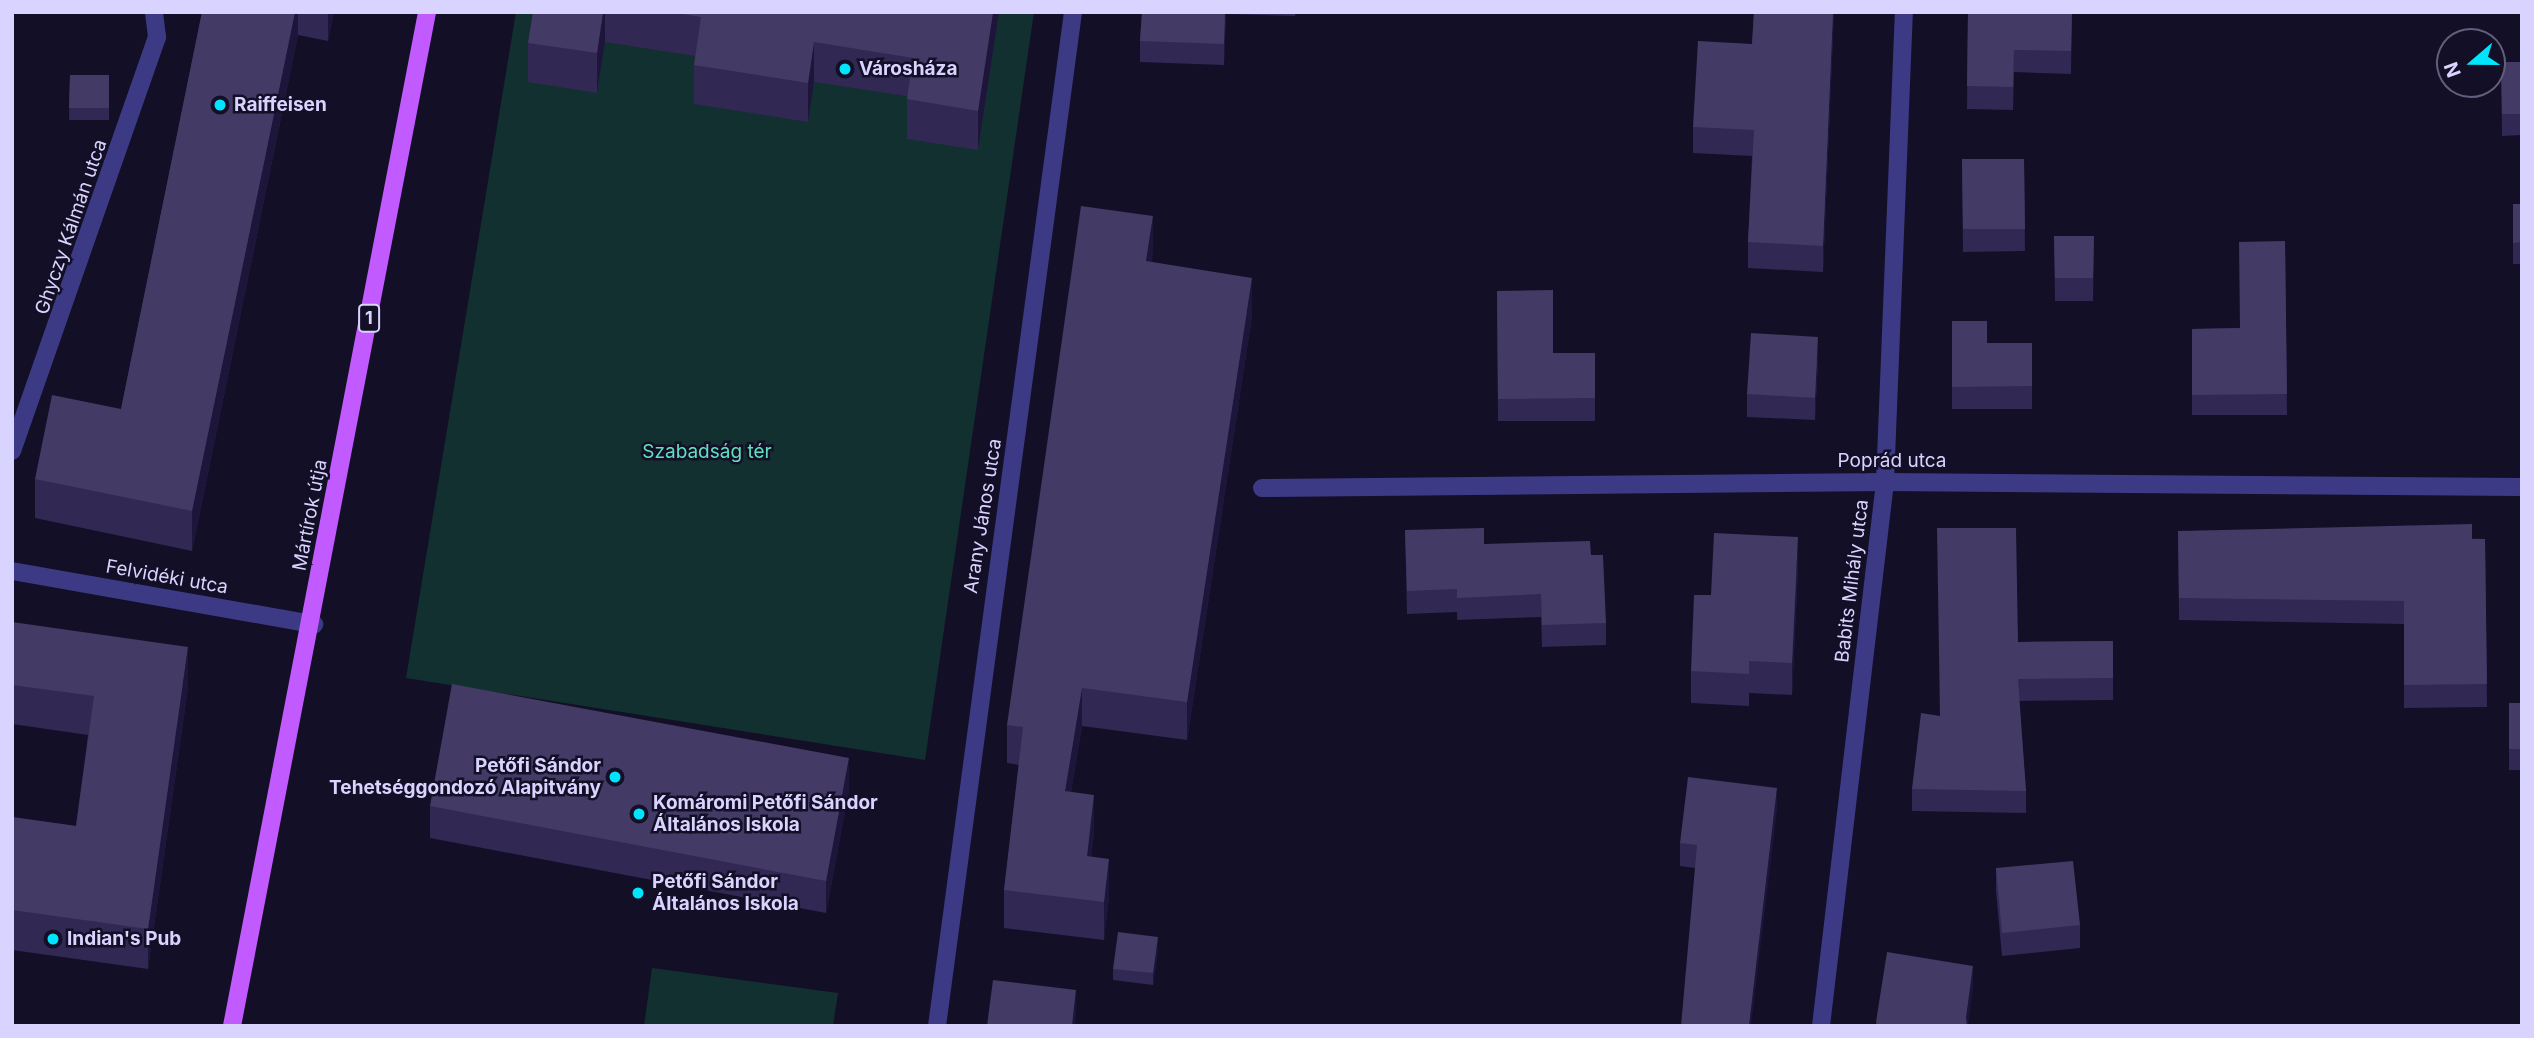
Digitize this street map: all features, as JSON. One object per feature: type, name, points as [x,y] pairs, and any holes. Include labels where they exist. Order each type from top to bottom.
[{"type":"main road","name":"Mártírok útja","points":[[232,1026],[314,624],[427,12]]},
{"type":"street","name":"Ghyczy Kálmán utca","points":[[12,452],[156,37],[154,12]]},
{"type":"street","name":"Arany János utca","points":[[937,1026],[1073,12]]},
{"type":"street","name":"Babits Mihály utca","points":[[1821,1026],[1885,482],[1904,12]]},
{"type":"street","name":"Poprád utca","points":[[1262,488],[1885,482],[2522,487]]},
{"type":"street","name":"Felvidéki utca","points":[[12,571],[314,624]]},
{"type":"green space","name":"Szabadság tér","points":[[516,12],[1034,12],[925,760],[406,678]]},
{"type":"green space","points":[[652,968],[838,993],[833,1026],[644,1026]]},
{"type":"building","points":[[202,12],[295,12],[192,511],[35,479],[52,395],[121,409]]},
{"type":"building","points":[[533,12],[603,12],[597,53],[528,43]]},
{"type":"building","points":[[670,12],[993,12],[978,111],[907,99],[913,58],[814,42],[808,83],[694,65],[701,17]]},
{"type":"building","points":[[1142,12],[1225,12],[1224,44],[1140,41]]},
{"type":"building","points":[[1754,12],[1833,12],[1823,246],[1748,242],[1754,130],[1693,127],[1698,41],[1752,44]]},
{"type":"building","points":[[1968,12],[2072,12],[2071,51],[2014,50],[2013,87],[1967,86]]},
{"type":"building","points":[[2506,62],[2522,62],[2522,114],[2502,114],[2502,98],[2506,98]]},
{"type":"building","points":[[70,75],[109,75],[109,108],[69,108]]},
{"type":"building","points":[[1962,159],[2024,159],[2025,229],[1963,229]]},
{"type":"building","points":[[2513,204],[2522,204],[2522,242],[2513,243]]},
{"type":"building","points":[[1081,206],[1153,216],[1146,261],[1252,278],[1187,702],[1082,688],[1065,791],[1094,795],[1087,856],[1109,859],[1104,902],[1004,890],[1023,727],[1007,725]]},
{"type":"building","points":[[2054,236],[2094,236],[2093,278],[2055,278]]},
{"type":"building","points":[[2285,241],[2287,394],[2192,395],[2192,329],[2240,328],[2239,242]]},
{"type":"building","points":[[1553,290],[1553,353],[1595,353],[1595,398],[1498,399],[1497,291]]},
{"type":"building","points":[[1952,321],[1987,321],[1987,343],[2032,343],[2032,386],[1952,387]]},
{"type":"building","points":[[1751,333],[1818,337],[1815,398],[1747,394]]},
{"type":"building","points":[[2472,524],[2472,539],[2485,539],[2487,684],[2404,685],[2404,601],[2179,598],[2178,531]]},
{"type":"building","points":[[1484,528],[1484,544],[1590,541],[1591,555],[1603,555],[1606,623],[1542,625],[1541,594],[1457,598],[1457,589],[1407,591],[1405,530]]},
{"type":"building","points":[[1937,528],[2016,528],[2018,642],[2113,641],[2113,678],[2018,679],[2026,791],[1912,789],[1921,713],[1940,716]]},
{"type":"building","points":[[1714,533],[1798,537],[1792,663],[1749,661],[1749,674],[1691,671],[1694,595],[1711,595]]},
{"type":"building","points":[[12,622],[188,647],[148,929],[12,910],[12,817],[76,826],[94,696],[12,685]]},
{"type":"building","name":"Komáromi Petőfi Sándor Általános Iskola","points":[[452,684],[849,758],[826,881],[430,806]]},
{"type":"building","points":[[2509,703],[2522,703],[2522,749],[2509,749]]},
{"type":"building","points":[[1688,777],[1777,788],[1749,1026],[1681,1026],[1697,845],[1680,843]]},
{"type":"building","points":[[2073,861],[2080,925],[2002,933],[1996,868]]},
{"type":"building","points":[[1118,932],[1158,937],[1153,973],[1113,969]]},
{"type":"building","points":[[1887,952],[1973,966],[1967,1026],[1877,1026]]},
{"type":"building","points":[[993,980],[1076,990],[1072,1026],[987,1026]]},
{"type":"place","name":"Városháza","points":[[845,69]]},
{"type":"place","name":"Raiffeisen","points":[[220,105]]},
{"type":"place","name":"Petőfi Sándor Tehetséggondozó Alapitvány","points":[[615,777]]},
{"type":"place","name":"Komáromi Petőfi Sándor Általános Iskola","points":[[639,814]]},
{"type":"place","name":"Petőfi Sándor Általános Iskola","points":[[638,893]]},
{"type":"place","name":"Indian's Pub","points":[[53,939]]}]
